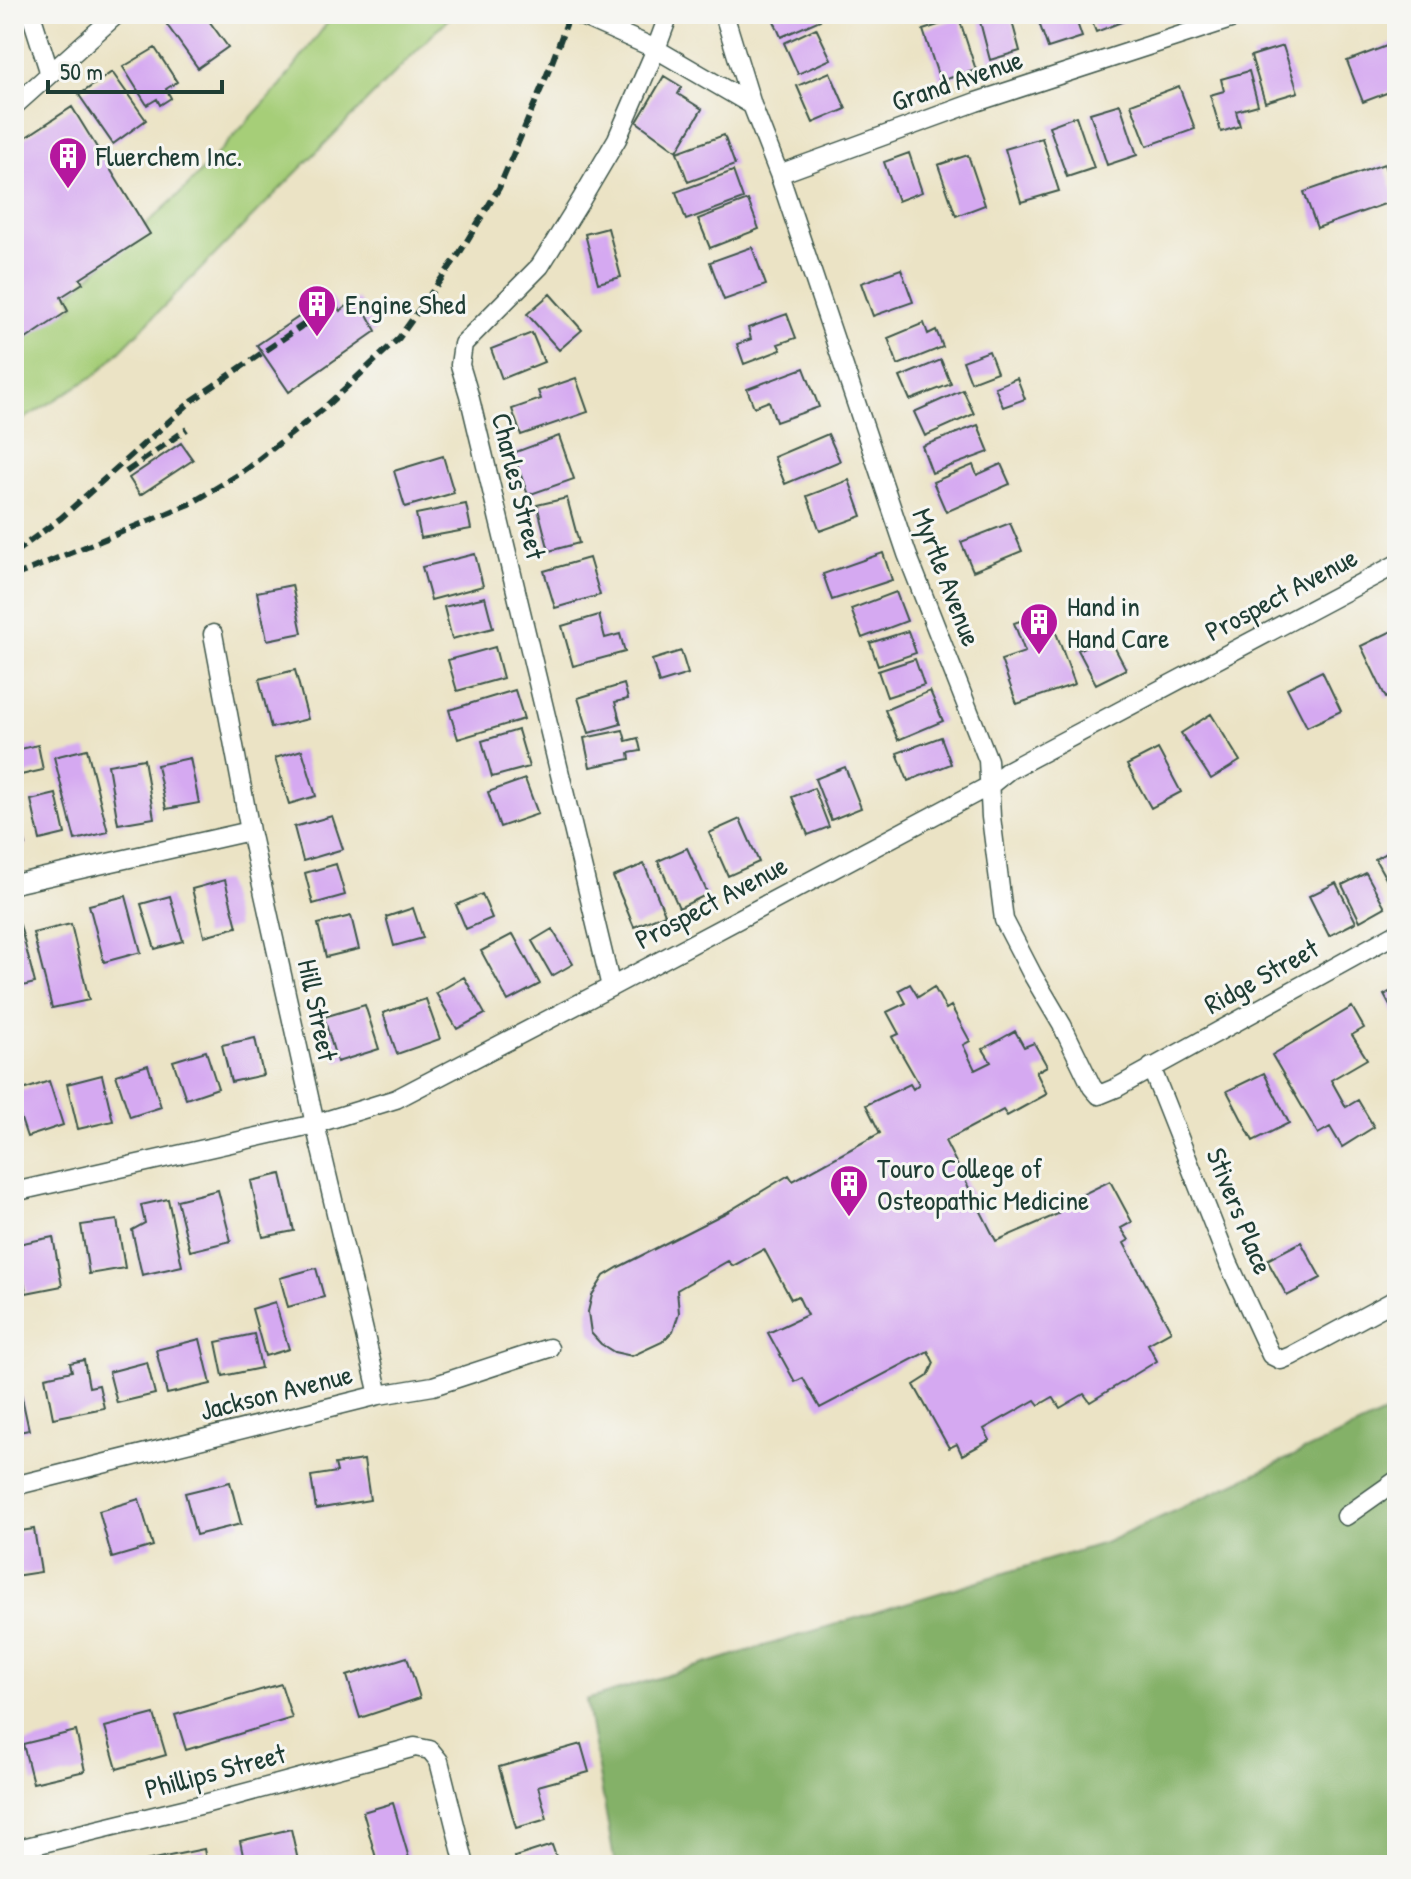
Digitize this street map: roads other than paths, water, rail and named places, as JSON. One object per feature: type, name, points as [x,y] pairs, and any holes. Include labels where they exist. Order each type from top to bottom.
[{"type":"street","points":[[31,14],[50,74]]},
{"type":"street","points":[[14,106],[117,14]]},
{"type":"street","points":[[577,14],[656,49],[752,105]]},
{"type":"street","name":"Charles Street","points":[[611,987],[460,365],[463,344],[540,266],[581,200],[617,139],[669,14]]},
{"type":"street","name":"Myrtle Avenue","points":[[724,14],[752,105],[779,174],[907,554],[988,760],[991,817],[1004,920],[1099,1095],[1151,1067]]},
{"type":"street","name":"Grand Avenue","points":[[779,174],[976,102],[1246,14]]},
{"type":"street","name":"Prospect Avenue","points":[[14,1192],[315,1124],[396,1099],[989,786],[1009,770],[1397,564]]},
{"type":"street","name":"Hill Street","points":[[213,634],[250,831],[379,1395]]},
{"type":"street","points":[[14,884],[250,831]]},
{"type":"street","name":"Ridge Street","points":[[1151,1067],[1397,933]]},
{"type":"street","name":"Stivers Place","points":[[1151,1067],[1229,1264],[1271,1355],[1281,1360],[1291,1356],[1397,1299]]},
{"type":"street","name":"Jackson Avenue","points":[[14,1486],[379,1395],[433,1386],[549,1348]]},
{"type":"street","points":[[1346,1516],[1397,1480]]},
{"type":"street","name":"Phillips Street","points":[[14,1850],[204,1804],[415,1747],[430,1750],[439,1761],[465,1865]]},
{"type":"railway","points":[[14,576],[190,504],[241,473],[323,409],[399,338],[459,254],[499,188],[570,14]]},
{"type":"railway","points":[[14,553],[61,518],[193,400],[328,308]]},
{"type":"railway","points":[[126,472],[187,429]]},
{"type":"place","name":"Fluerchem Inc.","points":[[68,190]]},
{"type":"place","name":"Engine Shed","points":[[317,338]]},
{"type":"place","name":"Hand in Hand Care","points":[[1039,656]]},
{"type":"place","name":"Touro College of Osteopathic Medicine","points":[[849,1218]]}]
